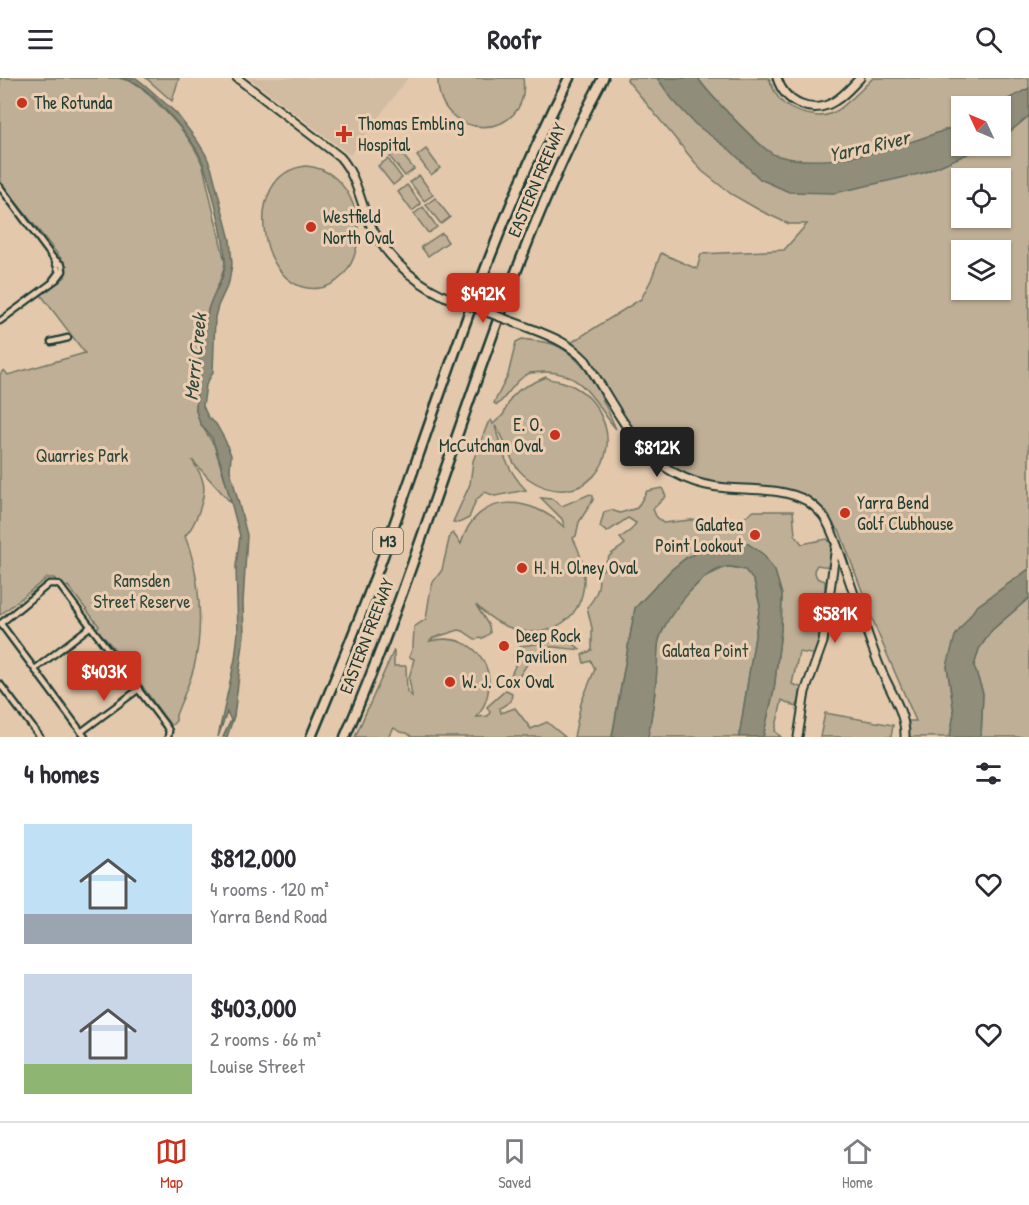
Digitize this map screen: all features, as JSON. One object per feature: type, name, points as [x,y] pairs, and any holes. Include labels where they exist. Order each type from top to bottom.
[{"type":"highway","name":"EASTERN FREEWAY","points":[[311,737],[383,555],[458,342],[500,231],[530,160],[569,78]]},
{"type":"highway","name":"EASTERN FREEWAY","points":[[345,737],[386,637],[485,355],[530,237],[567,151],[603,78]]},
{"type":"street","points":[[237,78],[340,157],[352,174],[369,220],[386,250],[412,277],[444,297],[565,342],[586,361],[639,445],[662,466],[683,478],[705,485],[782,493],[799,497],[821,514],[837,544],[879,665],[904,720],[905,737]]},
{"type":"street","points":[[777,78],[783,92],[792,100],[802,106],[814,108],[835,102],[860,78]]},
{"type":"street","points":[[0,187],[53,258],[62,265],[60,278],[51,282],[0,321]]},
{"type":"street","points":[[51,342],[68,338]]},
{"type":"street","points":[[798,737],[806,692],[823,642],[837,544]]},
{"type":"street","points":[[139,689],[83,735],[0,624],[49,584],[60,586],[139,689],[166,726],[169,735]]},
{"type":"street","points":[[35,669],[91,626]]},
{"type":"street","points":[[0,684],[40,737]]},
{"type":"street","points":[[29,737],[36,732]]},
{"type":"shaded area","points":[[119,78],[136,78],[145,85],[176,113],[198,142],[212,170],[230,240],[232,264],[229,282],[215,317],[213,372],[206,385],[203,406],[208,417],[216,424],[231,455],[230,470],[247,535],[243,602],[244,635],[234,716],[227,737],[223,737],[231,720],[227,712],[218,737],[235,659],[238,633],[236,566],[240,536],[212,438],[200,423],[196,411],[199,360],[205,322],[210,304],[221,281],[225,263],[222,239],[208,179],[195,148],[171,116],[153,97],[136,83]]},
{"type":"shaded area","name":"Thomas Embling Hospital","points":[[249,78],[408,78],[350,155]]},
{"type":"shaded area","points":[[657,78],[698,78],[735,120],[775,155],[820,160],[845,158],[894,147],[951,128],[951,156],[963,156],[923,173],[835,193],[789,192],[760,179],[730,150],[695,124],[672,99]]},
{"type":"shaded area","points":[[1029,88],[1029,116],[1011,131],[1011,98]]},
{"type":"shaded area","points":[[727,541],[747,543],[763,554],[775,571],[782,595],[781,630],[774,690],[763,737],[739,737],[760,605],[754,581],[745,570],[726,567],[706,577],[686,596],[663,630],[658,643],[656,685],[648,737],[612,737],[635,608],[671,570],[686,558],[712,545]]},
{"type":"shaded area","points":[[1029,569],[1029,598],[992,630],[979,649],[974,666],[983,693],[981,737],[950,737],[954,713],[947,666],[955,636],[976,607]]},
{"type":"green space","points":[[0,78],[119,78],[133,82],[160,105],[177,124],[192,144],[203,166],[225,262],[202,335],[196,411],[200,423],[214,445],[233,505],[192,460],[201,476],[204,488],[199,510],[193,525],[185,536],[197,583],[199,635],[192,673],[176,715],[176,721],[170,727],[125,662],[96,629],[99,626],[68,586],[65,588],[54,578],[47,578],[0,615],[0,374],[4,370],[8,375],[85,353],[41,295],[65,277],[67,266],[0,182]]},
{"type":"green space","points":[[146,78],[179,78],[172,101]]},
{"type":"green space","points":[[438,78],[523,78],[522,99],[513,115],[500,124],[483,127],[466,124],[452,115],[441,99]]},
{"type":"green space","points":[[628,78],[769,78],[784,104],[796,111],[818,116],[838,110],[873,78],[1029,78],[1029,569],[976,607],[947,666],[954,713],[950,737],[904,737],[907,721],[916,721],[877,631],[840,532],[826,516],[799,497],[705,485],[652,458],[576,351],[572,342],[641,299],[661,253],[697,269],[701,254],[784,250],[807,224],[789,224],[761,211],[731,194],[702,171],[627,80]]},
{"type":"green space","points":[[426,149],[440,168],[431,175],[417,156]]},
{"type":"green space","points":[[399,150],[414,169],[405,176],[390,157]]},
{"type":"green space","points":[[388,159],[402,178],[393,185],[378,166]]},
{"type":"green space","name":"Westfield North Oval","points":[[306,166],[322,170],[335,178],[346,190],[357,220],[358,236],[349,267],[337,281],[320,288],[299,286],[283,274],[271,255],[265,233],[264,210],[271,189],[285,174]]},
{"type":"green space","points":[[419,175],[433,195],[424,201],[410,182]]},
{"type":"green space","points":[[407,185],[421,204],[412,211],[398,192]]},
{"type":"green space","points":[[435,198],[450,217],[441,224],[426,205]]},
{"type":"green space","points":[[423,207],[437,227],[428,233],[414,214]]},
{"type":"green space","points":[[442,233],[448,242],[428,256],[421,247]]},
{"type":"green space","points":[[522,339],[555,345],[567,351],[577,360],[593,381],[616,429],[587,390],[569,377],[558,373],[544,372],[525,375],[497,405],[494,403],[508,375],[516,342]]},
{"type":"green space","name":"E. O. McCutchan Oval","points":[[546,377],[574,387],[595,405],[606,429],[607,447],[603,463],[594,476],[581,486],[565,490],[548,488],[529,479],[521,472],[495,426],[506,460],[526,490],[495,496],[485,492],[476,500],[469,518],[459,523],[453,522],[470,484],[473,461],[488,423],[491,420],[493,424],[503,415],[511,398],[520,389]]},
{"type":"green space","points":[[662,488],[666,496],[653,509],[663,523],[700,519],[710,523],[721,519],[739,521],[754,511],[793,511],[795,535],[802,544],[827,539],[833,546],[829,567],[817,565],[814,570],[817,578],[825,581],[825,636],[817,655],[799,652],[792,684],[803,688],[802,696],[796,707],[782,700],[775,731],[781,737],[763,737],[774,690],[781,630],[782,595],[775,571],[712,545],[686,558],[671,570],[635,608],[612,737],[574,737],[581,703],[595,669],[591,661],[584,663],[582,655],[592,650],[592,628],[587,607],[597,591],[599,582],[597,573],[604,569],[610,556],[625,544],[620,538],[636,523],[628,518],[607,532],[600,527],[604,512],[611,510],[620,513],[637,508],[647,491]]},
{"type":"green space","points":[[590,494],[593,500],[579,522],[576,536],[573,538],[583,565],[583,590],[576,609],[562,623],[544,631],[522,631],[499,623],[476,605],[489,626],[490,633],[483,638],[475,639],[459,630],[430,641],[447,639],[462,642],[474,649],[483,660],[488,673],[489,687],[485,702],[477,717],[488,716],[490,712],[487,707],[506,690],[512,693],[511,701],[500,708],[501,713],[515,708],[531,729],[547,722],[565,737],[412,737],[394,728],[388,737],[355,737],[394,650],[394,666],[406,666],[407,692],[412,696],[409,678],[414,659],[409,657],[413,647],[414,627],[426,619],[433,582],[442,570],[450,535],[453,533],[461,544],[468,526],[479,514],[506,503],[522,504],[537,509],[552,517],[565,528],[562,519],[541,498],[552,499],[562,506]]},
{"type":"green space","name":"Galatea Point","points":[[726,567],[745,569],[754,581],[760,605],[739,737],[648,737],[655,693],[658,642],[668,619],[687,594],[705,577]]},
{"type":"green space","points":[[1029,598],[1029,737],[981,737],[983,693],[974,666],[979,649],[992,630]]},
{"type":"green space","points":[[563,640],[571,642],[580,649],[546,648],[535,655],[516,682],[509,680],[515,666],[514,654],[521,646]]},
{"type":"green space","points":[[825,713],[893,725],[891,737],[820,737]]},
{"type":"place","name":"The Rotunda","points":[[22,103]]},
{"type":"place","name":"Thomas Embling Hospital","points":[[344,134]]},
{"type":"place","name":"Westfield North Oval","points":[[311,227]]},
{"type":"place","name":"E. O. McCutchan Oval","points":[[555,435]]},
{"type":"place","name":"Yarra Bend Golf Clubhouse","points":[[845,513]]},
{"type":"place","name":"Galatea Point Lookout","points":[[755,535]]},
{"type":"place","name":"H. H. Olney Oval","points":[[522,568]]},
{"type":"place","name":"Deep Rock Pavilion","points":[[504,646]]},
{"type":"place","name":"W. J. Cox Oval","points":[[450,682]]},
{"type":"water label","name":"Yarra River","points":[[869,146]]},
{"type":"water label","name":"Merri Creek","points":[[195,357]]},
{"type":"park label","name":"Quarries Park","points":[[82,456]]},
{"type":"park label","name":"Ramsden Street Reserve","points":[[142,591]]}]
